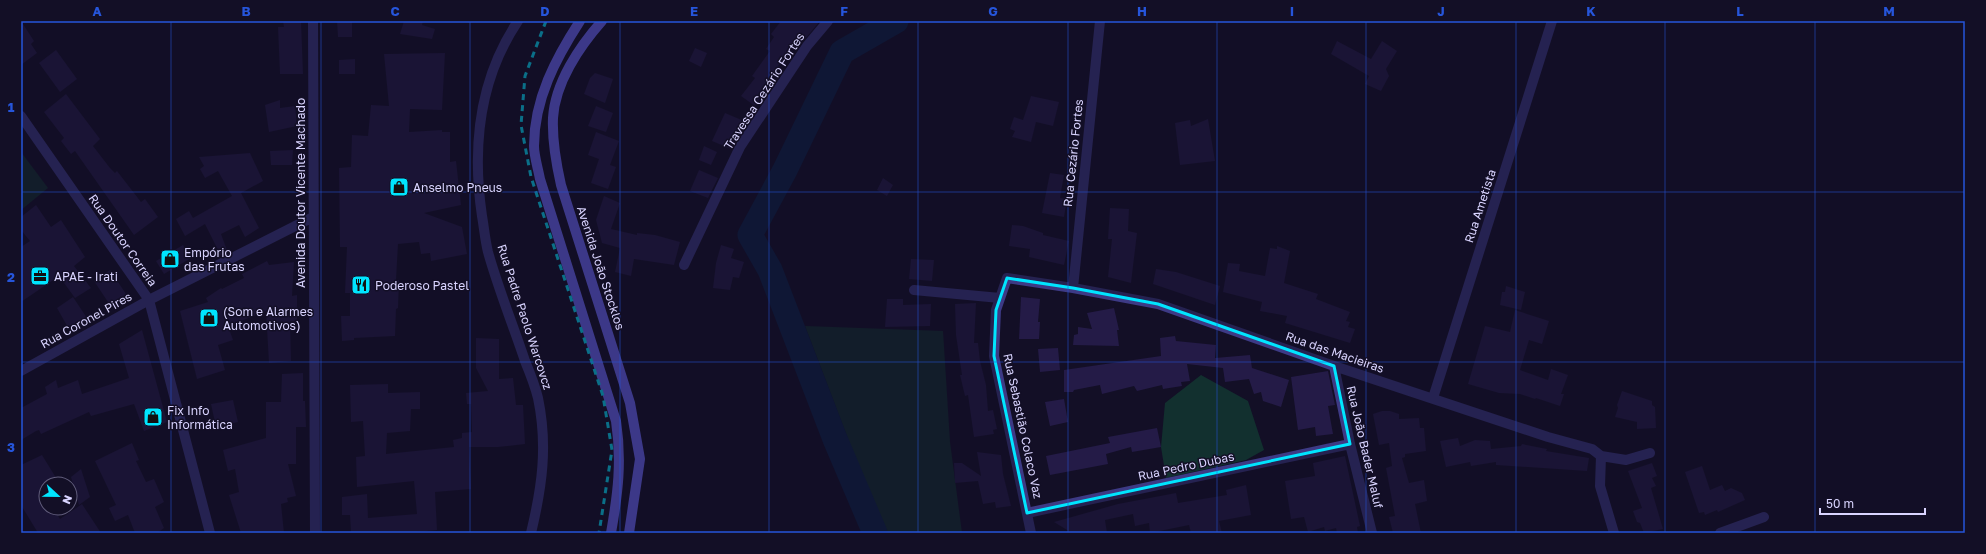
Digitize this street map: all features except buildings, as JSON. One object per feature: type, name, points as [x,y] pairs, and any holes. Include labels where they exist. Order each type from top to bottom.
[{"type":"main road","points":[[580,21],[561,51],[547,80],[538,113],[534,146],[540,179],[616,421],[620,470],[611,533]]},
{"type":"main road","name":"Avenida João Stocklos","points":[[602,21],[572,62],[560,87],[553,118],[553,125],[555,157],[561,185],[630,403],[637,433],[640,459],[629,533]]},
{"type":"street","name":"Avenida Doutor Vicente Machado","points":[[313,21],[315,533]]},
{"type":"street","name":"Rua Padre Paolo Warcovcz","points":[[518,21],[507,37],[491,75],[481,111],[477,161],[479,192],[488,251],[538,398],[544,453],[538,502],[531,533]]},
{"type":"street","name":"Travessa Cezário Fortes","points":[[684,265],[716,201],[740,147],[807,46],[828,21]]},
{"type":"street","name":"Rua Ametista","points":[[1433,398],[1552,21]]},
{"type":"street","name":"Rua Cezário Fortes","points":[[1073,288],[1100,23]]},
{"type":"street","name":"Rua Doutor Correia","points":[[21,116],[149,300],[210,533]]},
{"type":"street","name":"Rua Coronel Pires","points":[[21,371],[149,300],[313,217]]},
{"type":"street","name":"Rua das Macieiras","points":[[1007,278],[1073,288],[1158,304],[1334,366],[1592,449],[1601,456],[1626,460],[1650,453]]},
{"type":"street","name":"Rua Sebastião Colaco Vaz","points":[[1007,278],[996,310],[994,356],[1031,533]]},
{"type":"street","points":[[914,290],[1000,298]]},
{"type":"street","name":"Rua João Bader Maluf","points":[[1334,366],[1350,444],[1372,533]]},
{"type":"street","name":"Rua Pedro Dubas","points":[[1027,513],[1350,444]]},
{"type":"street","points":[[1601,456],[1600,486],[1614,533]]},
{"type":"street","points":[[1720,533],[1764,517]]},
{"type":"highlighted area","points":[[1007,278],[1073,288],[1158,304],[1334,366],[1350,444],[1027,513],[994,356],[996,310]]},
{"type":"green space","points":[[21,152],[48,188],[21,210]]},
{"type":"green space","points":[[805,326],[943,331],[950,442],[962,533],[884,533]]},
{"type":"green space","points":[[1201,375],[1248,401],[1264,450],[1246,460],[1166,478],[1161,447],[1165,403]]},
{"type":"waterway","points":[[875,533],[835,439],[770,270],[750,235],[785,170],[842,52],[896,21]]},
{"type":"railway","points":[[546,21],[525,76],[521,125],[531,177],[603,396],[612,450],[599,533]]},
{"type":"place","name":"Anselmo Pneus","points":[[399,187]]},
{"type":"place","name":"Empório das Frutas","points":[[170,259]]},
{"type":"place","name":"APAE - Irati","points":[[40,276]]},
{"type":"place","name":"Poderoso Pastel","points":[[361,285]]},
{"type":"place","name":"(Som e Alarmes Automotivos)","points":[[209,318]]},
{"type":"place","name":"Fix Info Informática","points":[[153,417]]}]
